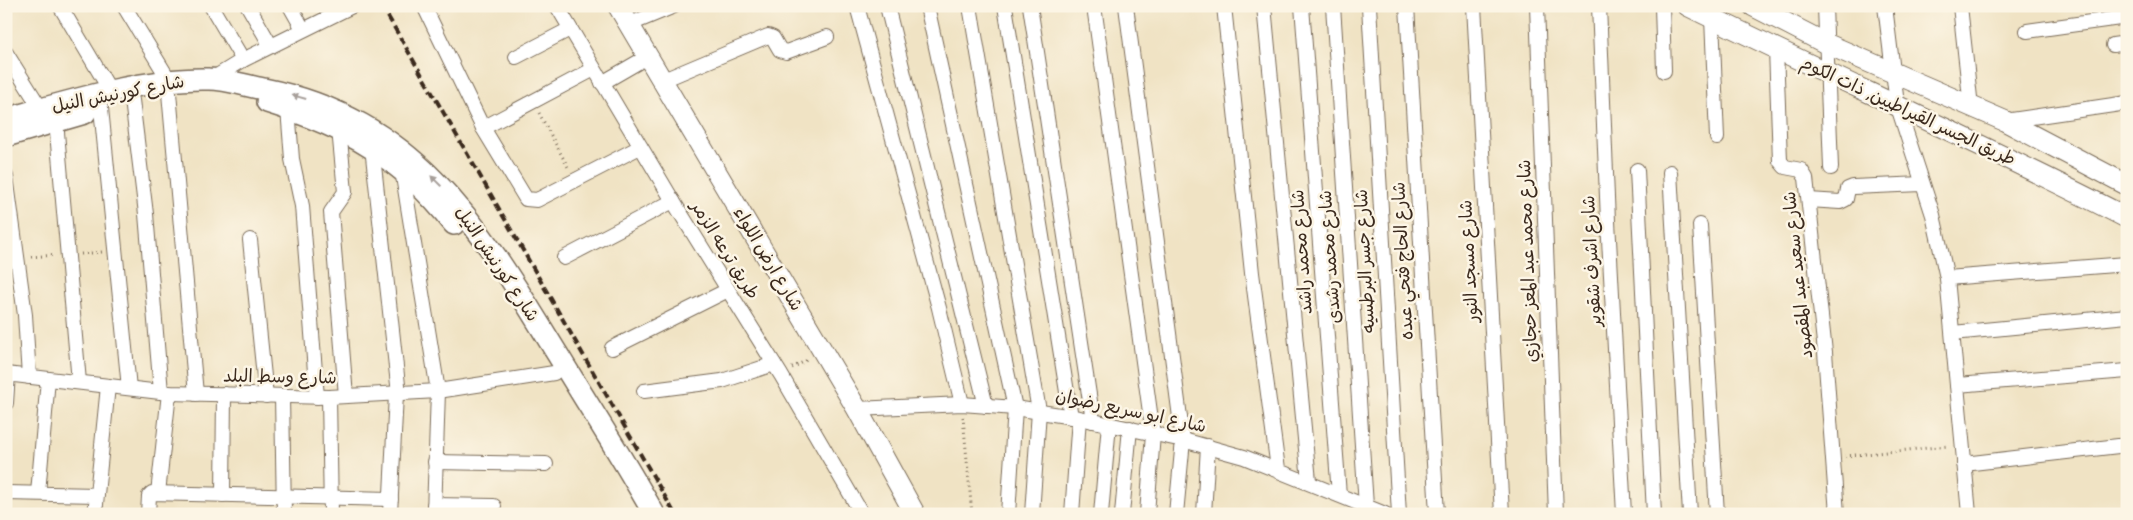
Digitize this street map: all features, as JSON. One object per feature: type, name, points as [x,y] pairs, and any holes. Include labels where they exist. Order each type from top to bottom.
[{"type":"main road","name":"شارع كورنيش النيل","points":[[6,119],[48,115],[106,100],[212,79],[288,94],[331,108],[388,140],[413,159],[436,181],[472,223],[501,263],[654,514]]},
{"type":"main road","name":"شارع كورنيش النيل","points":[[106,100],[132,100],[169,87],[249,98],[288,109],[339,128],[372,147],[402,170],[432,198],[461,232],[488,270],[554,373],[637,514]]},
{"type":"main road","name":"شارع كورنيش النيل","points":[[6,136],[48,115]]},
{"type":"street","points":[[60,6],[106,100],[129,388]]},
{"type":"street","points":[[124,6],[169,87],[196,394]]},
{"type":"street","points":[[211,6],[243,60]]},
{"type":"street","points":[[248,6],[270,46]]},
{"type":"street","points":[[290,6],[303,29]]},
{"type":"street","points":[[212,79],[243,60],[352,6]]},
{"type":"street","points":[[424,6],[483,128],[524,197],[528,200],[537,200],[640,147]]},
{"type":"street","name":"طريق ترعه الزمر","points":[[557,6],[640,147],[777,369],[862,514]]},
{"type":"street","name":"شارع ارض اللواء","points":[[618,6],[856,409],[914,514]]},
{"type":"street","points":[[628,25],[674,6]]},
{"type":"street","points":[[857,6],[936,299],[962,404]]},
{"type":"street","points":[[887,6],[986,406]]},
{"type":"street","points":[[927,6],[1015,408],[1008,514]]},
{"type":"street","points":[[970,6],[1039,411],[1032,514]]},
{"type":"street","points":[[1005,6],[1081,419]]},
{"type":"street","points":[[1030,6],[1081,419],[1072,514]]},
{"type":"street","points":[[1094,6],[1153,434],[1147,514]]},
{"type":"street","points":[[1126,6],[1183,440],[1176,514]]},
{"type":"street","points":[[1224,6],[1252,273],[1278,469]]},
{"type":"street","points":[[1264,6],[1309,482]]},
{"type":"street","name":"شارع محمد راشد","points":[[1302,6],[1339,494]]},
{"type":"street","name":"شارع محمد رشدى","points":[[1333,6],[1366,506]]},
{"type":"street","name":"شارع جسر البرطسيه","points":[[1369,6],[1398,514]]},
{"type":"street","name":"شارع الحاج فتحي عبده","points":[[1407,6],[1437,514]]},
{"type":"street","name":"شارع مسجد النور","points":[[1474,6],[1502,514]]},
{"type":"street","name":"شارع محمد عبد المعز حجازي","points":[[1537,6],[1556,514]]},
{"type":"street","name":"شارع اشرف شقوير","points":[[1599,6],[1608,221],[1624,514]]},
{"type":"street","points":[[1662,6],[1664,71]]},
{"type":"street","name":"طريق الجسر القيراطيين, ذات الكوم","points":[[1688,6],[1827,74],[1897,104],[2040,173],[2127,218]]},
{"type":"street","name":"طريق الجسر القيراطيين, ذات الكوم","points":[[1753,6],[1776,12],[1827,44],[2005,122],[2118,175],[2127,185]]},
{"type":"street","points":[[1825,6],[1831,168]]},
{"type":"street","points":[[1886,6],[1897,104],[1933,215],[1947,278],[1970,514]]},
{"type":"street","points":[[1960,6],[1971,107]]},
{"type":"street","points":[[2027,31],[2127,17]]},
{"type":"street","points":[[1712,18],[1717,138]]},
{"type":"street","points":[[516,57],[570,29]]},
{"type":"street","points":[[661,81],[768,36],[773,38],[778,48],[786,52],[827,37]]},
{"type":"street","name":"شارع سعيد عبد المقصود","points":[[1776,49],[1780,161],[1785,167],[1801,170],[1805,173],[1809,200],[1825,352],[1837,514]]},
{"type":"street","points":[[6,54],[48,115],[79,382]]},
{"type":"street","points":[[602,82],[647,57]]},
{"type":"street","points":[[483,128],[594,69]]},
{"type":"street","points":[[132,100],[165,393],[158,494]]},
{"type":"street","points":[[2005,122],[2127,103]]},
{"type":"street","points":[[288,109],[292,159],[302,206],[323,396],[331,514]]},
{"type":"street","points":[[339,128],[345,192],[330,212],[346,396]]},
{"type":"street","points":[[372,147],[398,394],[390,514]]},
{"type":"street","points":[[2040,173],[2058,148]]},
{"type":"street","points":[[402,170],[438,392],[434,509],[494,506]]},
{"type":"street","points":[[1637,170],[1654,514]]},
{"type":"street","points":[[1670,172],[1690,514]]},
{"type":"street","points":[[6,176],[25,315],[29,376]]},
{"type":"street","points":[[1809,200],[1840,202],[1846,199],[1848,189],[1853,187],[1922,184]]},
{"type":"street","points":[[564,258],[673,201]]},
{"type":"street","points":[[1700,225],[1717,514]]},
{"type":"street","points":[[250,240],[266,396]]},
{"type":"street","points":[[1947,278],[2127,264]]},
{"type":"street","points":[[612,348],[728,290]]},
{"type":"street","points":[[1953,333],[2127,316]]},
{"type":"street","points":[[644,390],[722,381],[777,369]]},
{"type":"street","points":[[1957,385],[2127,371]]},
{"type":"street","name":"شارع وسط البلد","points":[[7,374],[165,393],[346,396],[438,392],[554,373]]},
{"type":"street","points":[[6,403],[7,374]]},
{"type":"street","points":[[38,493],[48,378]]},
{"type":"street","points":[[95,514],[108,386]]},
{"type":"street","points":[[223,495],[224,394]]},
{"type":"street","points":[[282,396],[284,514]]},
{"type":"street","name":"شارع ابو سريع رضوان","points":[[856,409],[962,404],[1039,411],[1130,428],[1208,446],[1278,469],[1385,514]]},
{"type":"street","points":[[1101,514],[1109,424]]},
{"type":"street","points":[[1122,514],[1130,428]]},
{"type":"street","points":[[1964,464],[2127,445]]},
{"type":"street","points":[[1204,514],[1208,446]]},
{"type":"street","points":[[435,462],[546,464]]},
{"type":"street","points":[[6,492],[97,495]]},
{"type":"street","points":[[148,514],[149,495],[158,494],[391,499]]},
{"type":"path","points":[[532,101],[576,181]]},
{"type":"path","points":[[777,369],[822,351]]},
{"type":"path","points":[[962,404],[972,514]]},
{"type":"path","points":[[1832,457],[1962,445]]},
{"type":"railway","points":[[382,6],[675,514]]}]
